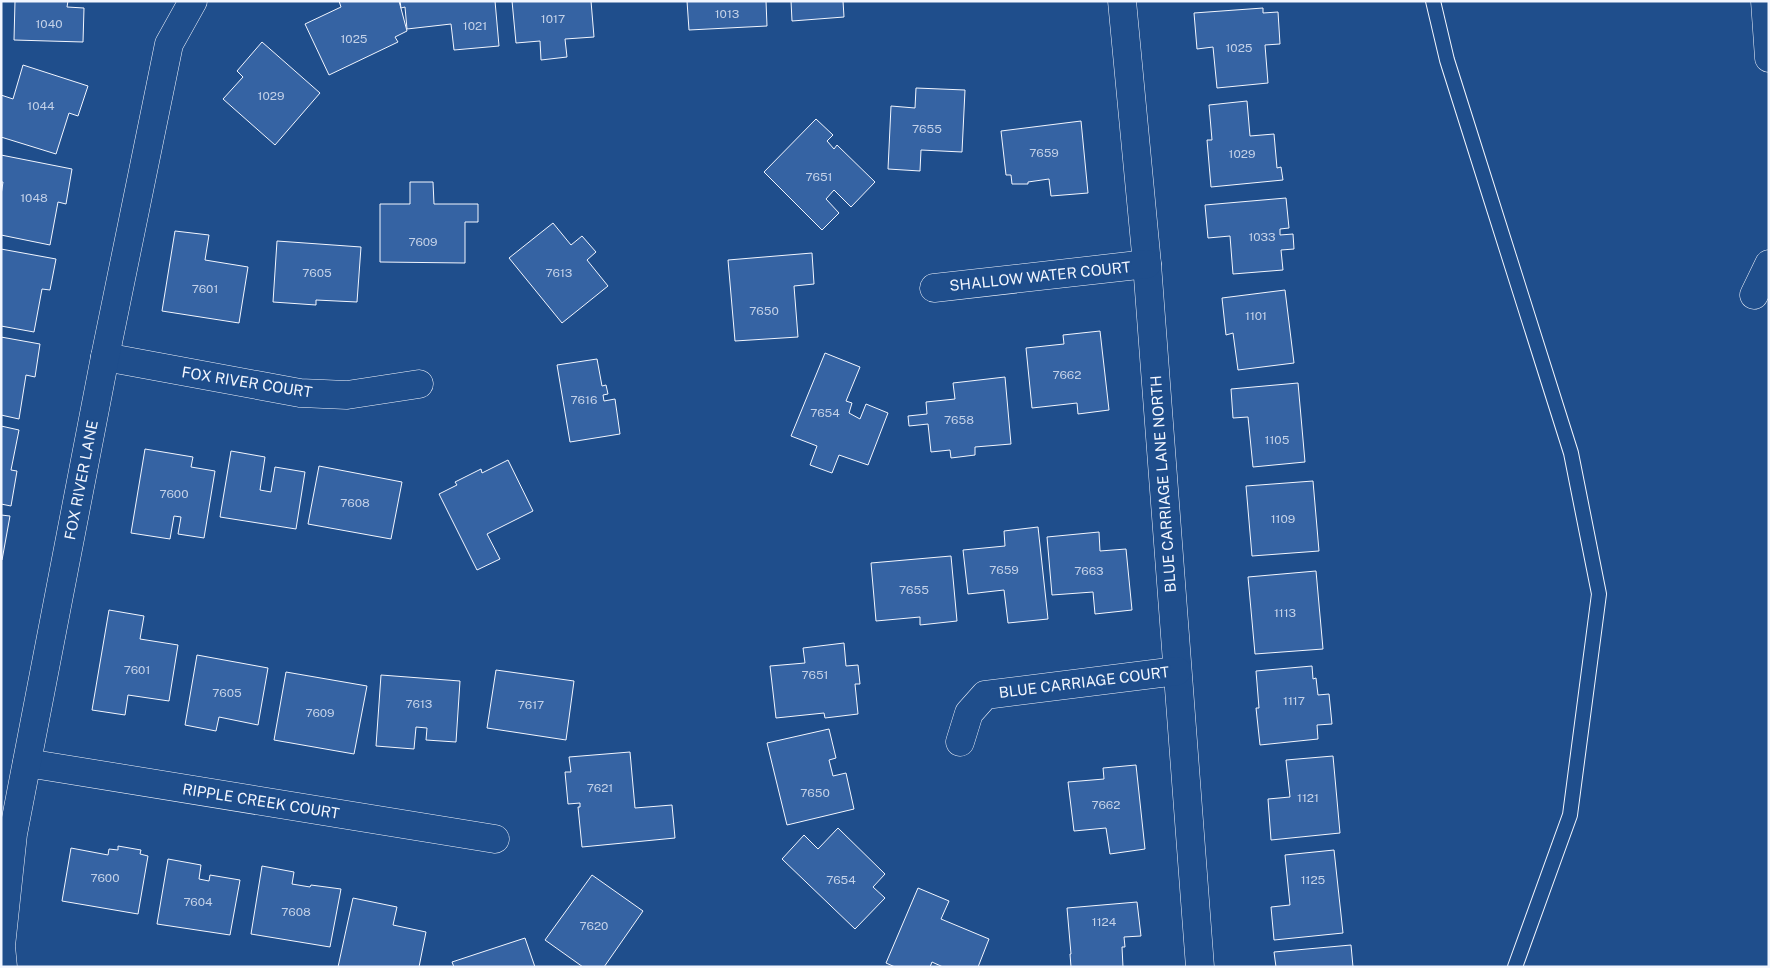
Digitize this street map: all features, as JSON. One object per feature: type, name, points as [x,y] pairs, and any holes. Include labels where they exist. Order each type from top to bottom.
[{"type":"street","name":"FOX RIVER LANE","points":[[3,967],[1,946],[13,834],[105,356],[169,44],[193,1]]},
{"type":"street","name":"BLUE CARRIAGE LANE NORTH","points":[[1122,1],[1147,264],[1200,967]]},
{"type":"street","points":[[1765,1],[1769,58]]},
{"type":"street","name":"SHALLOW WATER COURT","points":[[934,288],[1147,264]]},
{"type":"street","points":[[1754,296],[1769,264]]},
{"type":"street","name":"FOX RIVER COURT","points":[[105,356],[300,393],[347,395],[419,384]]},
{"type":"street","name":"BLUE CARRIAGE COURT","points":[[960,742],[969,713],[986,695],[1177,671]]},
{"type":"street","name":"RIPPLE CREEK COURT","points":[[27,763],[494,839]]},
{"type":"lane","points":[[1433,1],[1447,60],[1571,453],[1599,594],[1570,815],[1518,966]]},
{"type":"building","points":[[15,1],[68,1],[67,7],[84,8],[83,42],[14,40]]},
{"type":"building","points":[[339,1],[399,1],[407,31],[395,37],[398,42],[329,75],[305,24],[341,7]]},
{"type":"building","points":[[400,1],[495,1],[499,46],[454,50],[451,24],[407,29],[405,7],[401,8]]},
{"type":"building","points":[[512,1],[591,1],[594,37],[565,39],[567,57],[541,60],[540,41],[516,43]]},
{"type":"building","points":[[687,1],[766,1],[767,26],[689,30]]},
{"type":"building","points":[[791,1],[843,1],[844,17],[792,21]]},
{"type":"building","points":[[1263,8],[1263,13],[1278,12],[1280,44],[1265,45],[1268,83],[1217,88],[1213,47],[1197,49],[1194,13]]},
{"type":"building","points":[[262,42],[320,93],[275,145],[223,99],[243,77],[237,71]]},
{"type":"building","points":[[23,65],[88,86],[78,116],[69,113],[56,154],[1,137],[1,95],[13,99]]},
{"type":"building","points":[[916,88],[965,90],[962,152],[921,150],[920,171],[888,169],[891,106],[915,108]]},
{"type":"building","points":[[1247,101],[1250,136],[1274,134],[1277,168],[1281,167],[1283,180],[1211,187],[1207,140],[1212,140],[1209,105]]},
{"type":"building","points":[[816,119],[833,135],[827,141],[834,149],[837,145],[875,182],[851,207],[834,190],[826,199],[839,213],[822,230],[764,172]]},
{"type":"building","points":[[1081,121],[1088,193],[1051,196],[1049,179],[1028,182],[1028,184],[1012,184],[1011,175],[1006,175],[1001,131]]},
{"type":"building","points":[[1,155],[72,169],[66,204],[58,202],[50,245],[1,235],[1,195],[3,182],[1,182]]},
{"type":"building","points":[[410,182],[433,182],[434,204],[478,204],[478,222],[465,222],[465,263],[380,262],[380,204],[410,204]]},
{"type":"building","points":[[1286,198],[1289,228],[1280,229],[1280,235],[1293,234],[1294,249],[1281,250],[1283,270],[1233,274],[1230,236],[1208,238],[1205,205]]},
{"type":"building","points":[[553,223],[571,245],[582,236],[596,252],[587,260],[608,286],[562,323],[509,258]]},
{"type":"building","points":[[175,231],[209,235],[205,260],[248,267],[239,323],[162,311]]},
{"type":"building","points":[[277,241],[361,247],[357,302],[316,300],[316,305],[273,302]]},
{"type":"building","points":[[1,249],[56,259],[50,290],[42,289],[34,332],[1,326]]},
{"type":"building","points":[[812,253],[814,284],[794,286],[798,337],[735,341],[728,260]]},
{"type":"building","points":[[1285,290],[1294,363],[1238,370],[1233,333],[1226,335],[1222,298]]},
{"type":"building","points":[[1100,331],[1109,410],[1078,414],[1077,403],[1032,408],[1026,348],[1064,344],[1063,335]]},
{"type":"building","points":[[1,337],[40,344],[35,377],[26,375],[19,419],[1,415]]},
{"type":"building","points":[[825,353],[860,367],[846,401],[852,403],[849,413],[860,419],[866,404],[888,413],[868,465],[839,455],[832,473],[810,465],[817,446],[791,436]]},
{"type":"building","points":[[597,359],[602,386],[606,385],[608,394],[603,395],[604,401],[615,399],[620,434],[570,442],[557,365]]},
{"type":"building","points":[[1005,377],[1011,444],[975,447],[975,455],[951,458],[950,450],[931,452],[928,424],[909,426],[908,416],[927,414],[926,402],[955,399],[953,383]]},
{"type":"building","points":[[1298,383],[1305,462],[1253,467],[1248,417],[1233,418],[1231,389]]},
{"type":"building","points":[[1,426],[19,430],[11,470],[17,471],[11,506],[1,504]]},
{"type":"building","points":[[145,449],[193,457],[191,467],[215,471],[204,538],[178,534],[181,517],[174,516],[170,539],[131,533]]},
{"type":"building","points":[[231,451],[265,457],[260,490],[271,492],[275,467],[305,472],[296,529],[220,517]]},
{"type":"building","points":[[508,460],[533,511],[487,534],[500,559],[477,570],[439,494],[457,485],[455,482],[481,469],[482,473]]},
{"type":"building","points":[[319,466],[402,482],[391,539],[308,524]]},
{"type":"building","points":[[1313,481],[1319,551],[1252,556],[1246,486]]},
{"type":"building","points":[[1,515],[10,516],[2,560],[1,560]]},
{"type":"building","points":[[1038,527],[1048,619],[1008,623],[1004,590],[968,594],[963,550],[1005,546],[1004,531]]},
{"type":"building","points":[[1099,532],[1100,551],[1126,549],[1132,610],[1095,614],[1093,592],[1052,595],[1047,537]]},
{"type":"building","points":[[951,556],[957,621],[920,625],[920,617],[876,621],[871,563]]},
{"type":"building","points":[[1316,571],[1323,649],[1255,654],[1248,577]]},
{"type":"building","points":[[109,610],[144,616],[140,639],[178,645],[169,701],[128,695],[125,715],[92,710]]},
{"type":"building","points":[[844,643],[846,666],[858,665],[860,684],[855,684],[858,714],[825,718],[824,713],[776,718],[770,666],[805,663],[803,648]]},
{"type":"building","points":[[197,655],[268,668],[258,725],[219,717],[216,731],[185,725]]},
{"type":"building","points":[[1312,666],[1313,679],[1316,678],[1318,695],[1329,694],[1332,724],[1317,725],[1318,739],[1260,745],[1256,708],[1259,708],[1256,671]]},
{"type":"building","points":[[496,670],[574,681],[566,740],[487,728]]},
{"type":"building","points":[[286,672],[367,686],[354,754],[274,740]]},
{"type":"building","points":[[381,675],[460,681],[456,742],[426,740],[427,728],[416,727],[414,749],[376,746]]},
{"type":"building","points":[[829,729],[836,758],[829,760],[833,776],[846,773],[854,809],[787,825],[767,743]]},
{"type":"building","points":[[630,752],[635,808],[672,805],[675,838],[582,847],[578,807],[580,807],[580,803],[568,804],[565,772],[571,772],[569,757]]},
{"type":"building","points":[[1333,756],[1340,833],[1271,840],[1268,799],[1290,797],[1286,760]]},
{"type":"building","points":[[1136,765],[1145,849],[1110,854],[1106,828],[1074,831],[1068,782],[1104,779],[1103,768]]},
{"type":"building","points":[[838,828],[885,874],[873,887],[885,898],[855,929],[782,859],[804,835],[818,849]]},
{"type":"building","points":[[118,846],[141,850],[140,854],[148,856],[138,914],[62,901],[71,848],[108,855],[109,849],[118,850]]},
{"type":"building","points":[[1334,850],[1343,933],[1274,940],[1271,907],[1290,905],[1285,855]]},
{"type":"building","points":[[168,859],[201,865],[199,879],[209,881],[210,875],[240,880],[230,935],[157,924]]},
{"type":"building","points":[[262,866],[294,872],[292,884],[341,889],[330,947],[251,934]]},
{"type":"building","points":[[592,875],[643,911],[604,967],[583,967],[545,940]]},
{"type":"building","points":[[918,888],[949,901],[941,919],[989,939],[978,967],[943,967],[932,962],[930,967],[895,967],[886,963]]},
{"type":"building","points":[[353,898],[397,907],[393,925],[426,932],[419,967],[338,967]]},
{"type":"building","points":[[1137,902],[1141,936],[1124,937],[1125,947],[1122,947],[1123,967],[1071,967],[1067,908]]},
{"type":"building","points":[[525,938],[535,967],[454,967],[452,962]]},
{"type":"building","points":[[1351,945],[1353,967],[1276,967],[1274,952]]}]
